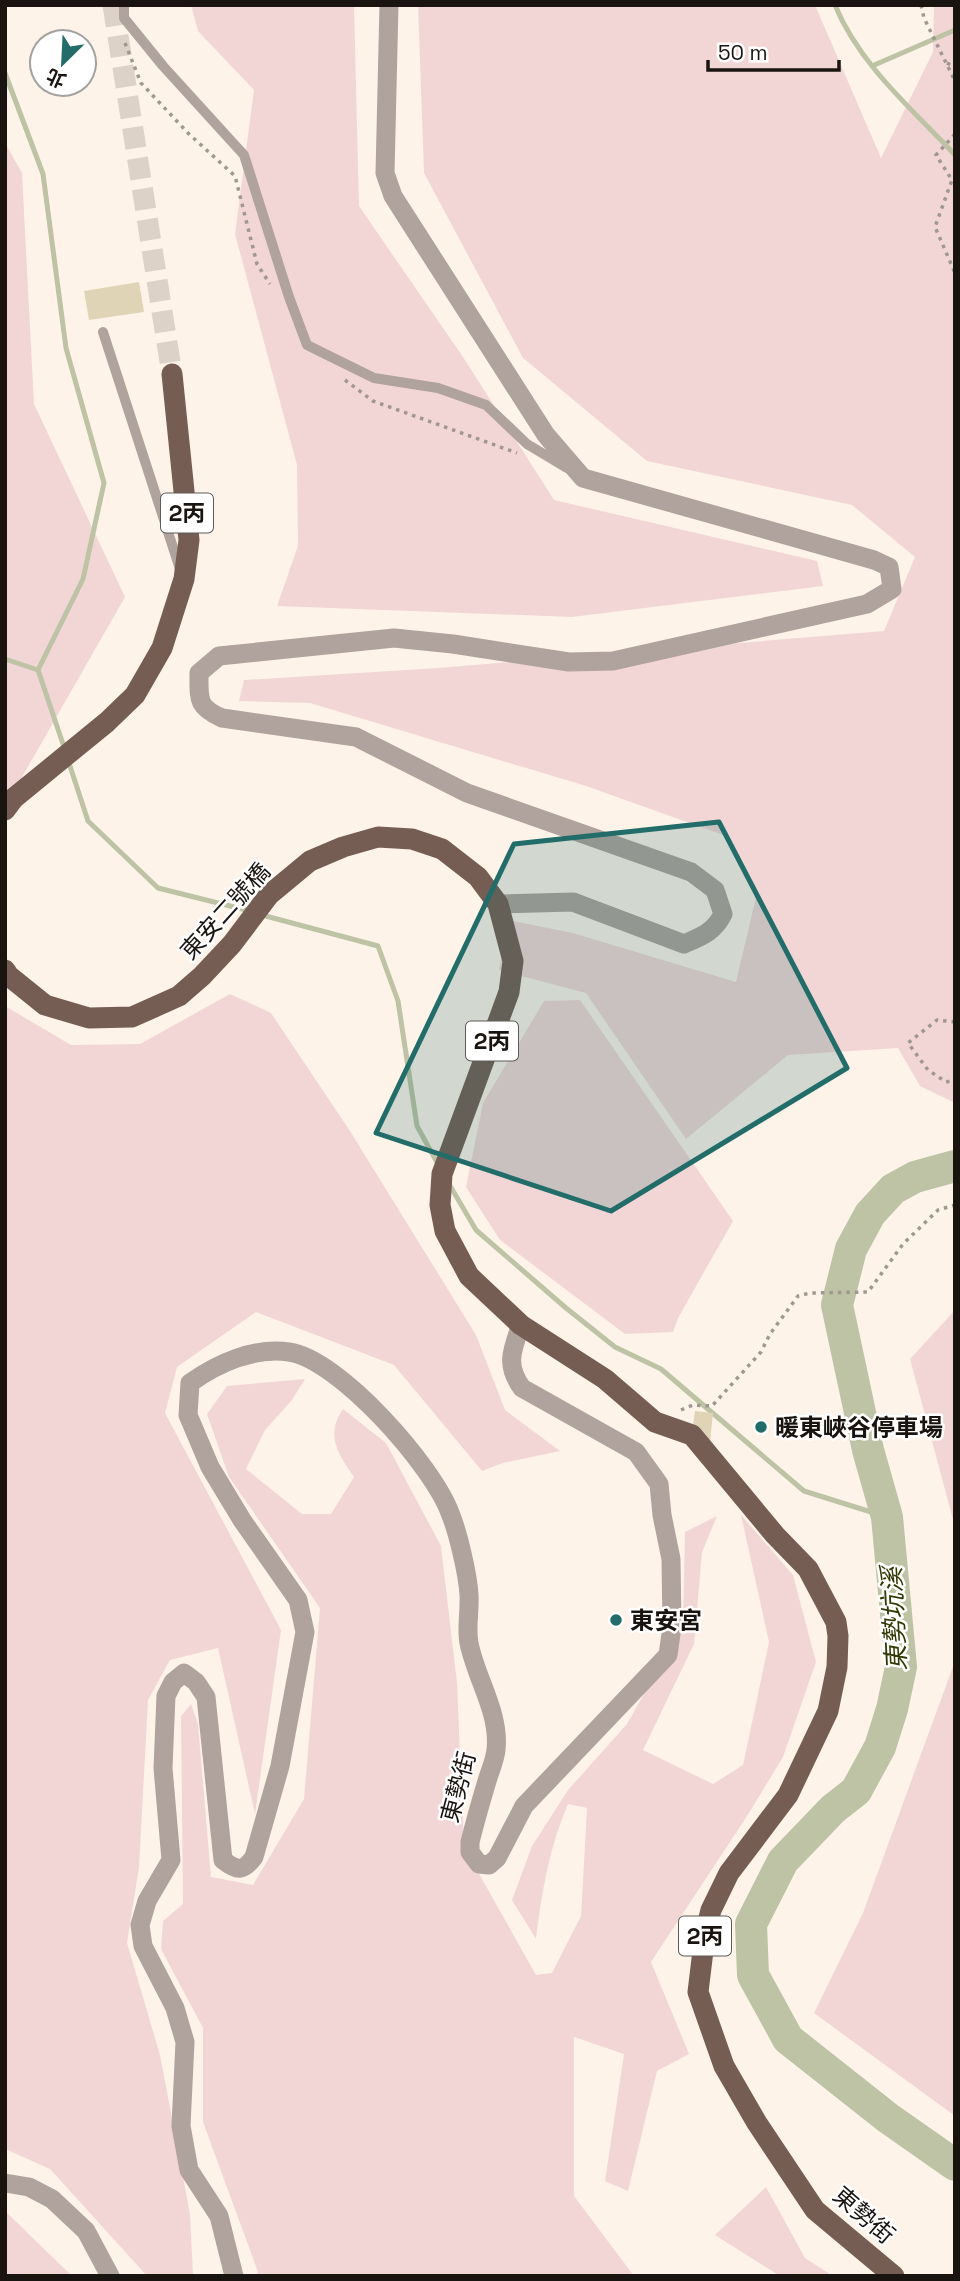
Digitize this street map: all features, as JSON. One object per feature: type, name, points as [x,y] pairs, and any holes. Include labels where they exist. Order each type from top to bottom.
[{"type":"main road","name":"2丙","points":[[5,810],[14,798],[107,722],[135,695],[162,648],[184,579],[189,540],[172,374]]},
{"type":"main road","name":"東安二號橋","points":[[5,970],[45,1005],[89,1018],[132,1017],[179,996],[202,976],[232,944],[269,895],[310,861],[342,847],[378,837],[412,839],[442,849],[478,877],[498,904]]},
{"type":"main road","name":"2丙","points":[[498,904],[513,961],[509,992],[442,1174],[440,1205],[445,1231],[469,1276],[521,1325]]},
{"type":"main road","name":"東勢街","points":[[521,1325],[605,1379],[654,1422],[692,1435],[775,1535],[808,1569],[836,1622],[837,1667],[828,1711],[788,1795],[729,1873],[717,1898],[705,1934],[698,1992],[724,2066],[757,2123],[815,2210],[894,2276]]},
{"type":"street","points":[[389,5],[385,173],[393,196],[546,435],[583,478],[874,560],[889,567],[892,589],[867,604],[613,661],[569,662],[394,638],[219,656],[199,673],[199,701],[207,711],[222,718],[356,737],[467,793],[691,873],[715,890],[723,914],[718,925],[707,934],[684,944],[573,902],[498,904]]},
{"type":"street","name":"東勢街","points":[[233,2276],[219,2216],[189,2170],[181,2126],[185,2042],[175,2008],[143,1946],[140,1926],[147,1901],[171,1860],[163,1768],[166,1696],[173,1682],[184,1673],[197,1682],[206,1696],[223,1860],[233,1868],[240,1869],[247,1866],[254,1857],[280,1766],[305,1632],[298,1600],[242,1520],[210,1467],[188,1415],[190,1383],[212,1368],[240,1358],[259,1353],[290,1352],[316,1362],[335,1376],[386,1421],[419,1459],[450,1512],[469,1592],[469,1642],[493,1713],[496,1751],[470,1842],[470,1852],[479,1864],[489,1865],[497,1858],[524,1806],[668,1655],[672,1627],[671,1559],[659,1484],[636,1452],[522,1388],[512,1374],[512,1351],[521,1325]]},
{"type":"street","points":[[5,2183],[29,2187],[52,2199],[86,2231],[110,2276]]},
{"type":"lane","points":[[124,5],[124,18],[244,155],[289,298],[307,345],[374,378],[438,388],[486,405],[527,444],[583,478]]},
{"type":"lane","points":[[103,332],[184,579]]},
{"type":"path","points":[[922,5],[924,18],[955,81]]},
{"type":"path","points":[[123,37],[141,83],[189,134],[235,176],[257,264],[271,287]]},
{"type":"path","points":[[945,62],[955,67]]},
{"type":"path","points":[[955,134],[936,155],[952,180],[935,227],[955,274]]},
{"type":"path","points":[[344,379],[373,401],[525,456]]},
{"type":"path","points":[[955,1022],[937,1020],[908,1043],[928,1070],[946,1082],[955,1080]]},
{"type":"path","points":[[654,1422],[693,1405],[712,1406],[761,1352],[770,1334],[799,1296],[868,1292],[904,1244],[938,1210],[955,1205]]},
{"type":"highlighted area","points":[[719,822],[847,1068],[611,1211],[376,1133],[514,844]]},
{"type":"shaded area","points":[[191,5],[354,5],[359,206],[463,357],[554,500],[817,561],[823,586],[572,617],[277,606],[298,546],[297,465],[235,234],[254,90],[198,31]]},
{"type":"shaded area","points":[[418,5],[815,5],[881,158],[933,52],[934,5],[955,5],[955,1103],[920,1086],[898,1048],[788,1055],[686,1139],[586,993],[499,970],[508,920],[573,933],[736,982],[756,897],[726,836],[586,786],[310,703],[239,701],[244,680],[438,668],[884,631],[915,557],[852,505],[647,461],[523,358],[424,173]]},
{"type":"shaded area","points":[[5,143],[22,173],[34,404],[125,597],[5,807]]},
{"type":"shaded area","points":[[230,994],[271,1013],[350,1131],[476,1335],[505,1410],[560,1451],[503,1463],[482,1471],[394,1365],[256,1312],[177,1367],[165,1413],[281,1630],[255,1814],[218,1648],[170,1660],[148,1700],[139,1867],[127,1943],[160,2055],[190,2214],[193,2276],[147,2276],[50,2169],[5,2149],[5,1006],[71,1045],[140,1044]]},
{"type":"shaded area","points":[[580,1000],[733,1221],[678,1318],[673,1332],[625,1334],[500,1240],[466,1187],[483,1103],[544,1001]]},
{"type":"shaded area","points":[[955,1310],[955,1527],[910,1359]]},
{"type":"shaded area","points":[[305,1379],[292,1400],[265,1430],[246,1469],[302,1514],[331,1514],[354,1477],[339,1452],[334,1436],[343,1409],[386,1443],[441,1546],[457,1683],[464,1847],[536,1975],[552,1973],[581,1916],[587,1808],[568,1804],[561,1821],[547,1870],[536,1939],[512,1900],[532,1846],[568,1790],[627,1724],[683,1625],[685,1532],[717,1516],[702,1552],[694,1644],[643,1750],[713,1784],[743,1765],[769,1642],[741,1515],[793,1575],[816,1662],[783,1757],[651,1962],[689,2054],[657,2071],[628,2191],[605,2181],[624,2054],[574,2037],[574,2196],[634,2276],[256,2276],[258,2272],[203,2122],[203,2028],[161,1949],[163,1921],[183,1904],[181,1716],[191,1704],[198,1724],[211,1877],[253,1885],[304,1799],[320,1608],[229,1477],[207,1414],[227,1386]]},
{"type":"shaded area","points":[[955,1661],[955,2116],[814,2013],[863,1913]]},
{"type":"shaded area","points":[[766,2187],[805,2258],[833,2276],[780,2276],[715,2235]]},
{"type":"shaded area","points":[[5,2211],[72,2276],[5,2276]]},
{"type":"building","points":[[139,282],[144,312],[89,320],[84,291]]},
{"type":"building","points":[[695,1411],[713,1413],[710,1442],[691,1440]]},
{"type":"waterway","points":[[835,5],[845,26],[872,66],[955,155]]},
{"type":"waterway","points":[[872,66],[955,30]]},
{"type":"waterway","points":[[5,73],[43,174],[66,348],[104,483],[83,579],[38,670]]},
{"type":"waterway","points":[[5,659],[38,670],[65,750]]},
{"type":"waterway","points":[[68,760],[88,821],[158,888],[250,911]]},
{"type":"waterway","points":[[262,915],[378,946],[398,1001],[417,1126],[439,1166]]},
{"type":"waterway","name":"東勢坑溪","points":[[955,1166],[915,1177],[893,1189],[870,1214],[851,1249],[837,1305],[868,1450],[887,1517],[901,1667],[892,1709],[880,1747],[856,1791],[833,1809],[783,1861],[751,1924],[753,1975],[788,2039],[888,2118],[955,2165]]},
{"type":"waterway","points":[[449,1184],[476,1230],[566,1308],[615,1347],[661,1369],[804,1491],[887,1517]]},
{"type":"tunnel","points":[[113,5],[172,374]]},
{"type":"place","name":"暖東峽谷停車場","points":[[761,1427]]},
{"type":"place","name":"東安宮","points":[[616,1620]]}]
